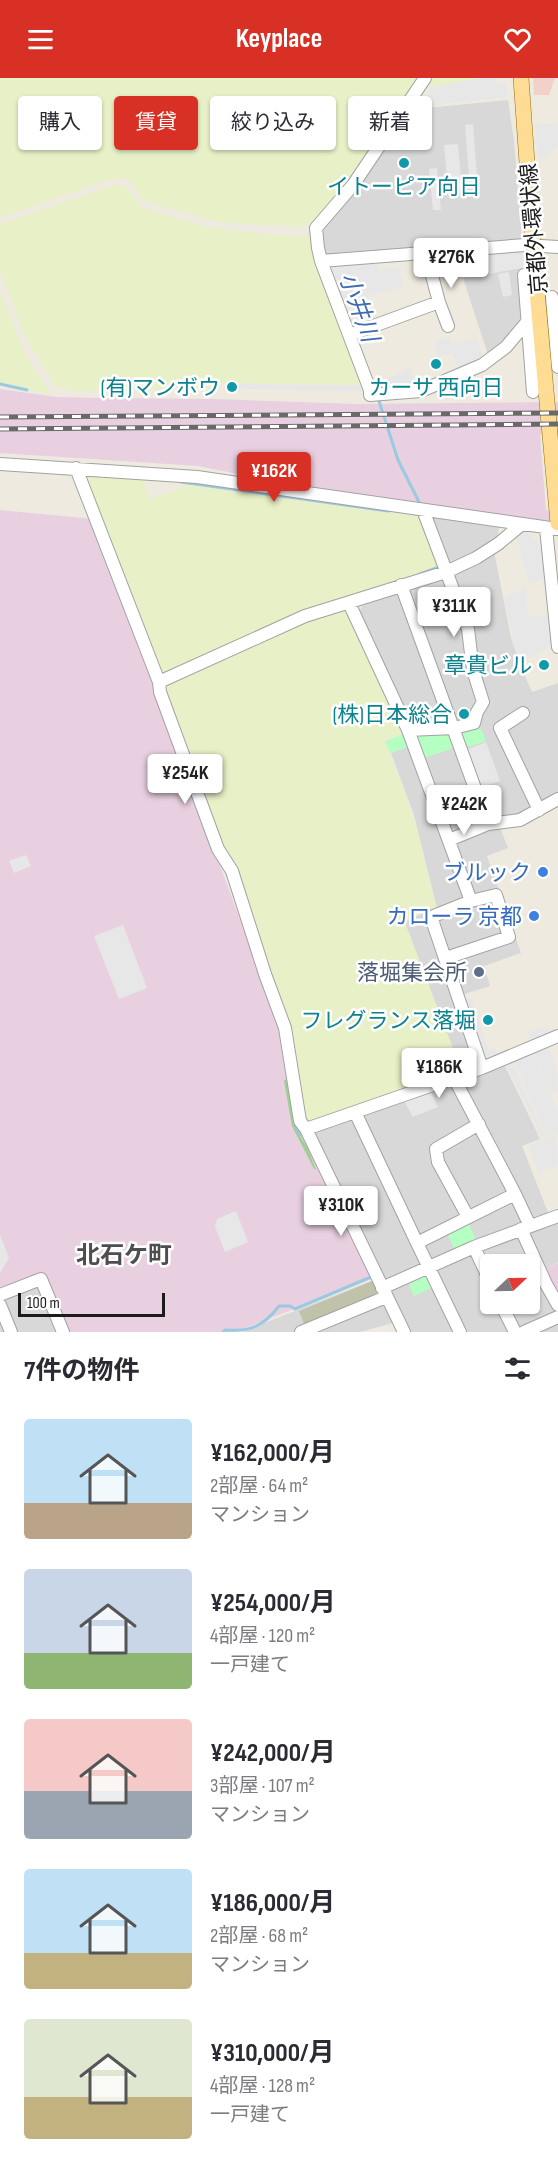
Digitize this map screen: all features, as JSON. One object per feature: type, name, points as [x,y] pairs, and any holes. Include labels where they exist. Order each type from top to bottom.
[{"type":"main road","name":"京都外環状線","points":[[522,78],[553,527]]},
{"type":"street","points":[[425,78],[353,185],[316,228],[321,261],[350,335],[370,395],[421,391],[482,365],[506,347],[527,322]]},
{"type":"street","points":[[321,261],[525,245],[558,247]]},
{"type":"street","points":[[444,252],[432,272],[439,302],[448,326]]},
{"type":"street","points":[[533,392],[524,275],[536,274]]},
{"type":"street","points":[[552,297],[556,316],[558,367]]},
{"type":"street","points":[[350,335],[439,302]]},
{"type":"street","points":[[0,464],[197,477],[553,527],[558,647]]},
{"type":"street","points":[[76,468],[159,682],[160,692],[202,808],[218,849],[232,872],[285,1028],[300,1121],[306,1129],[404,1332]]},
{"type":"street","points":[[408,729],[454,728],[474,723],[483,702],[473,670],[468,629],[423,510]]},
{"type":"street","points":[[159,682],[305,616],[446,572],[491,549],[522,524]]},
{"type":"street","points":[[401,585],[488,824]]},
{"type":"street","points":[[349,603],[408,729],[471,901]]},
{"type":"street","points":[[523,713],[500,728],[539,810]]},
{"type":"street","points":[[449,840],[488,824],[520,820],[558,799]]},
{"type":"street","points":[[446,958],[509,937],[495,895],[471,901],[431,917],[482,1068]]},
{"type":"street","points":[[306,1129],[482,1068],[558,1036]]},
{"type":"street","points":[[454,1078],[515,1194],[551,1295],[558,1305]]},
{"type":"street","points":[[355,1112],[460,1332]]},
{"type":"street","points":[[468,1217],[438,1162],[436,1149],[480,1124]]},
{"type":"street","points":[[417,1243],[515,1194]]},
{"type":"street","points":[[301,1332],[384,1293],[428,1266],[558,1216]]},
{"type":"street","points":[[474,1247],[480,1260]]},
{"type":"street","points":[[0,1295],[41,1279],[63,1332]]},
{"type":"street","points":[[0,1305],[10,1332]]},
{"type":"street","points":[[506,1314],[515,1332]]},
{"type":"street","points":[[524,1332],[558,1317]]},
{"type":"shaded area","points":[[0,78],[419,78],[406,96],[348,96],[348,150],[369,150],[337,196],[310,224],[302,227],[218,222],[147,202],[138,194],[130,180],[119,178],[98,183],[0,218]]},
{"type":"shaded area","points":[[434,78],[480,78],[428,87]]},
{"type":"shaded area","points":[[482,78],[495,78],[496,84],[506,83],[507,97],[432,105],[432,96],[427,96],[430,88]]},
{"type":"shaded area","points":[[533,78],[555,78],[549,95],[534,95]]},
{"type":"shaded area","name":"イトーピア向日","points":[[508,100],[514,141],[522,240],[326,257],[322,237],[324,227],[351,196],[383,150],[432,150],[432,107]]},
{"type":"shaded area","points":[[473,124],[478,188],[470,189],[465,125]]},
{"type":"shaded area","points":[[558,124],[558,145],[548,156],[538,158],[535,125]]},
{"type":"shaded area","points":[[458,144],[462,189],[448,190],[444,145]]},
{"type":"shaded area","points":[[437,168],[441,210],[433,210],[429,169]]},
{"type":"shaded area","points":[[115,185],[124,186],[143,208],[208,227],[261,234],[312,236],[366,385],[217,383],[217,388],[73,391],[55,386],[23,333],[0,270],[0,224]]},
{"type":"shaded area","points":[[523,249],[525,267],[463,277],[448,254]]},
{"type":"shaded area","points":[[377,261],[380,271],[399,266],[403,287],[342,303],[327,266]]},
{"type":"shaded area","points":[[522,268],[519,283],[523,322],[488,355],[463,278]]},
{"type":"shaded area","points":[[509,272],[512,295],[503,297],[498,274]]},
{"type":"shaded area","points":[[0,291],[24,352],[51,395],[0,383]]},
{"type":"shaded area","points":[[449,337],[451,343],[457,341],[458,344],[477,338],[484,359],[458,370],[453,353],[438,357],[434,342]]},
{"type":"shaded area","points":[[410,368],[417,388],[378,389],[376,383]]},
{"type":"shaded area","points":[[239,384],[366,386],[362,391],[239,389]]},
{"type":"shaded area","points":[[0,389],[56,397],[356,404],[558,402],[558,434],[540,435],[546,510],[558,512],[558,522],[501,517],[443,506],[318,490],[198,466],[0,453]]},
{"type":"shaded area","points":[[85,476],[143,481],[150,500],[188,485],[421,517],[439,564],[437,567],[282,623],[159,673]]},
{"type":"shaded area","points":[[0,510],[93,519],[280,1029],[296,1128],[307,1143],[371,1279],[235,1332],[68,1332],[43,1273],[0,1287]]},
{"type":"shaded area","points":[[428,517],[499,527],[495,556],[511,638],[524,674],[532,692],[558,683],[558,796],[499,825],[508,848],[487,856],[521,953],[484,966],[490,986],[455,997],[477,1064],[461,1069],[404,921],[437,908],[414,815],[391,753],[418,742],[412,721],[359,613],[362,606],[451,575]]},
{"type":"shaded area","points":[[524,532],[531,534],[544,552],[547,577],[529,583],[516,535]]},
{"type":"shaded area","points":[[526,587],[528,615],[531,617],[552,615],[554,644],[520,662],[512,640],[504,597]]},
{"type":"shaded area","points":[[348,609],[405,732],[384,740],[419,837],[436,908],[404,920],[461,1070],[306,1123],[288,1029],[163,691],[164,685],[306,621]]},
{"type":"shaded area","points":[[486,742],[500,781],[480,788],[466,750]]},
{"type":"shaded area","points":[[26,855],[31,866],[14,873],[9,861]]},
{"type":"shaded area","points":[[123,925],[147,988],[119,999],[94,936]]},
{"type":"shaded area","points":[[471,997],[488,1050],[495,1048],[498,1057],[489,1060],[483,1057],[463,999]]},
{"type":"shaded area","points":[[547,1025],[551,1035],[531,1043],[528,1033]]},
{"type":"shaded area","points":[[548,1047],[557,1068],[543,1074],[534,1053]]},
{"type":"shaded area","points":[[533,1053],[558,1112],[558,1132],[547,1137],[514,1061]]},
{"type":"shaded area","points":[[512,1062],[545,1136],[542,1138],[506,1065]]},
{"type":"shaded area","points":[[504,1064],[540,1139],[522,1146],[549,1215],[558,1212],[558,1262],[542,1270],[558,1304],[558,1332],[398,1332],[393,1323],[360,1332],[242,1332],[381,1277],[313,1131]]},
{"type":"shaded area","points":[[557,1069],[558,1092],[551,1094],[543,1075]]},
{"type":"shaded area","points":[[431,1092],[438,1107],[413,1117],[404,1101]]},
{"type":"shaded area","points":[[556,1135],[558,1166],[539,1173],[528,1146]]},
{"type":"shaded area","points":[[236,1211],[248,1242],[225,1252],[215,1227],[217,1219]]},
{"type":"shaded area","points":[[0,1235],[9,1258],[0,1273]]},
{"type":"shaded area","points":[[558,1263],[558,1291],[555,1293],[543,1269]]},
{"type":"shaded area","points":[[375,1280],[380,1293],[377,1298],[305,1327],[299,1311]]},
{"type":"shaded area","points":[[32,1287],[41,1290],[58,1332],[0,1332],[0,1301]]},
{"type":"green space","points":[[481,729],[486,741],[465,748],[460,732]]},
{"type":"green space","points":[[406,733],[411,746],[390,753],[385,741]]},
{"type":"green space","points":[[415,733],[446,733],[452,736],[456,747],[424,758]]},
{"type":"green space","points":[[286,1079],[296,1129],[308,1149],[316,1170],[292,1126],[284,1081]]},
{"type":"green space","points":[[468,1222],[476,1240],[455,1250],[447,1233]]},
{"type":"green space","points":[[424,1275],[430,1277],[434,1287],[414,1296],[408,1282]]},
{"type":"waterway","points":[[0,384],[27,390]]},
{"type":"waterway","name":"小井川","points":[[378,398],[398,460],[421,506]]},
{"type":"waterway","points":[[181,482],[388,511]]},
{"type":"waterway","points":[[420,574],[442,566]]},
{"type":"waterway","points":[[296,1124],[297,1130],[303,1136]]},
{"type":"waterway","points":[[223,1332],[249,1329],[262,1323],[279,1306],[290,1306],[295,1309],[371,1277]]},
{"type":"railway","points":[[0,417],[558,413]]},
{"type":"railway","points":[[0,429],[558,424]]},
{"type":"place","name":"イトーピア向日","points":[[404,163]]},
{"type":"place","name":"カーサ 西向日","points":[[436,364]]},
{"type":"place","name":"(有)マンボウ","points":[[232,387]]},
{"type":"place","name":"章貴ビル","points":[[544,665]]},
{"type":"place","name":"(株)日本総合","points":[[464,714]]},
{"type":"place","name":"ブルック","points":[[543,872]]},
{"type":"place","name":"カローラ 京都","points":[[534,916]]},
{"type":"place","name":"落堀集会所","points":[[479,972]]},
{"type":"place","name":"フレグランス落堀","points":[[488,1020]]},
{"type":"district","name":"北石ケ町","points":[[124,1255]]}]
